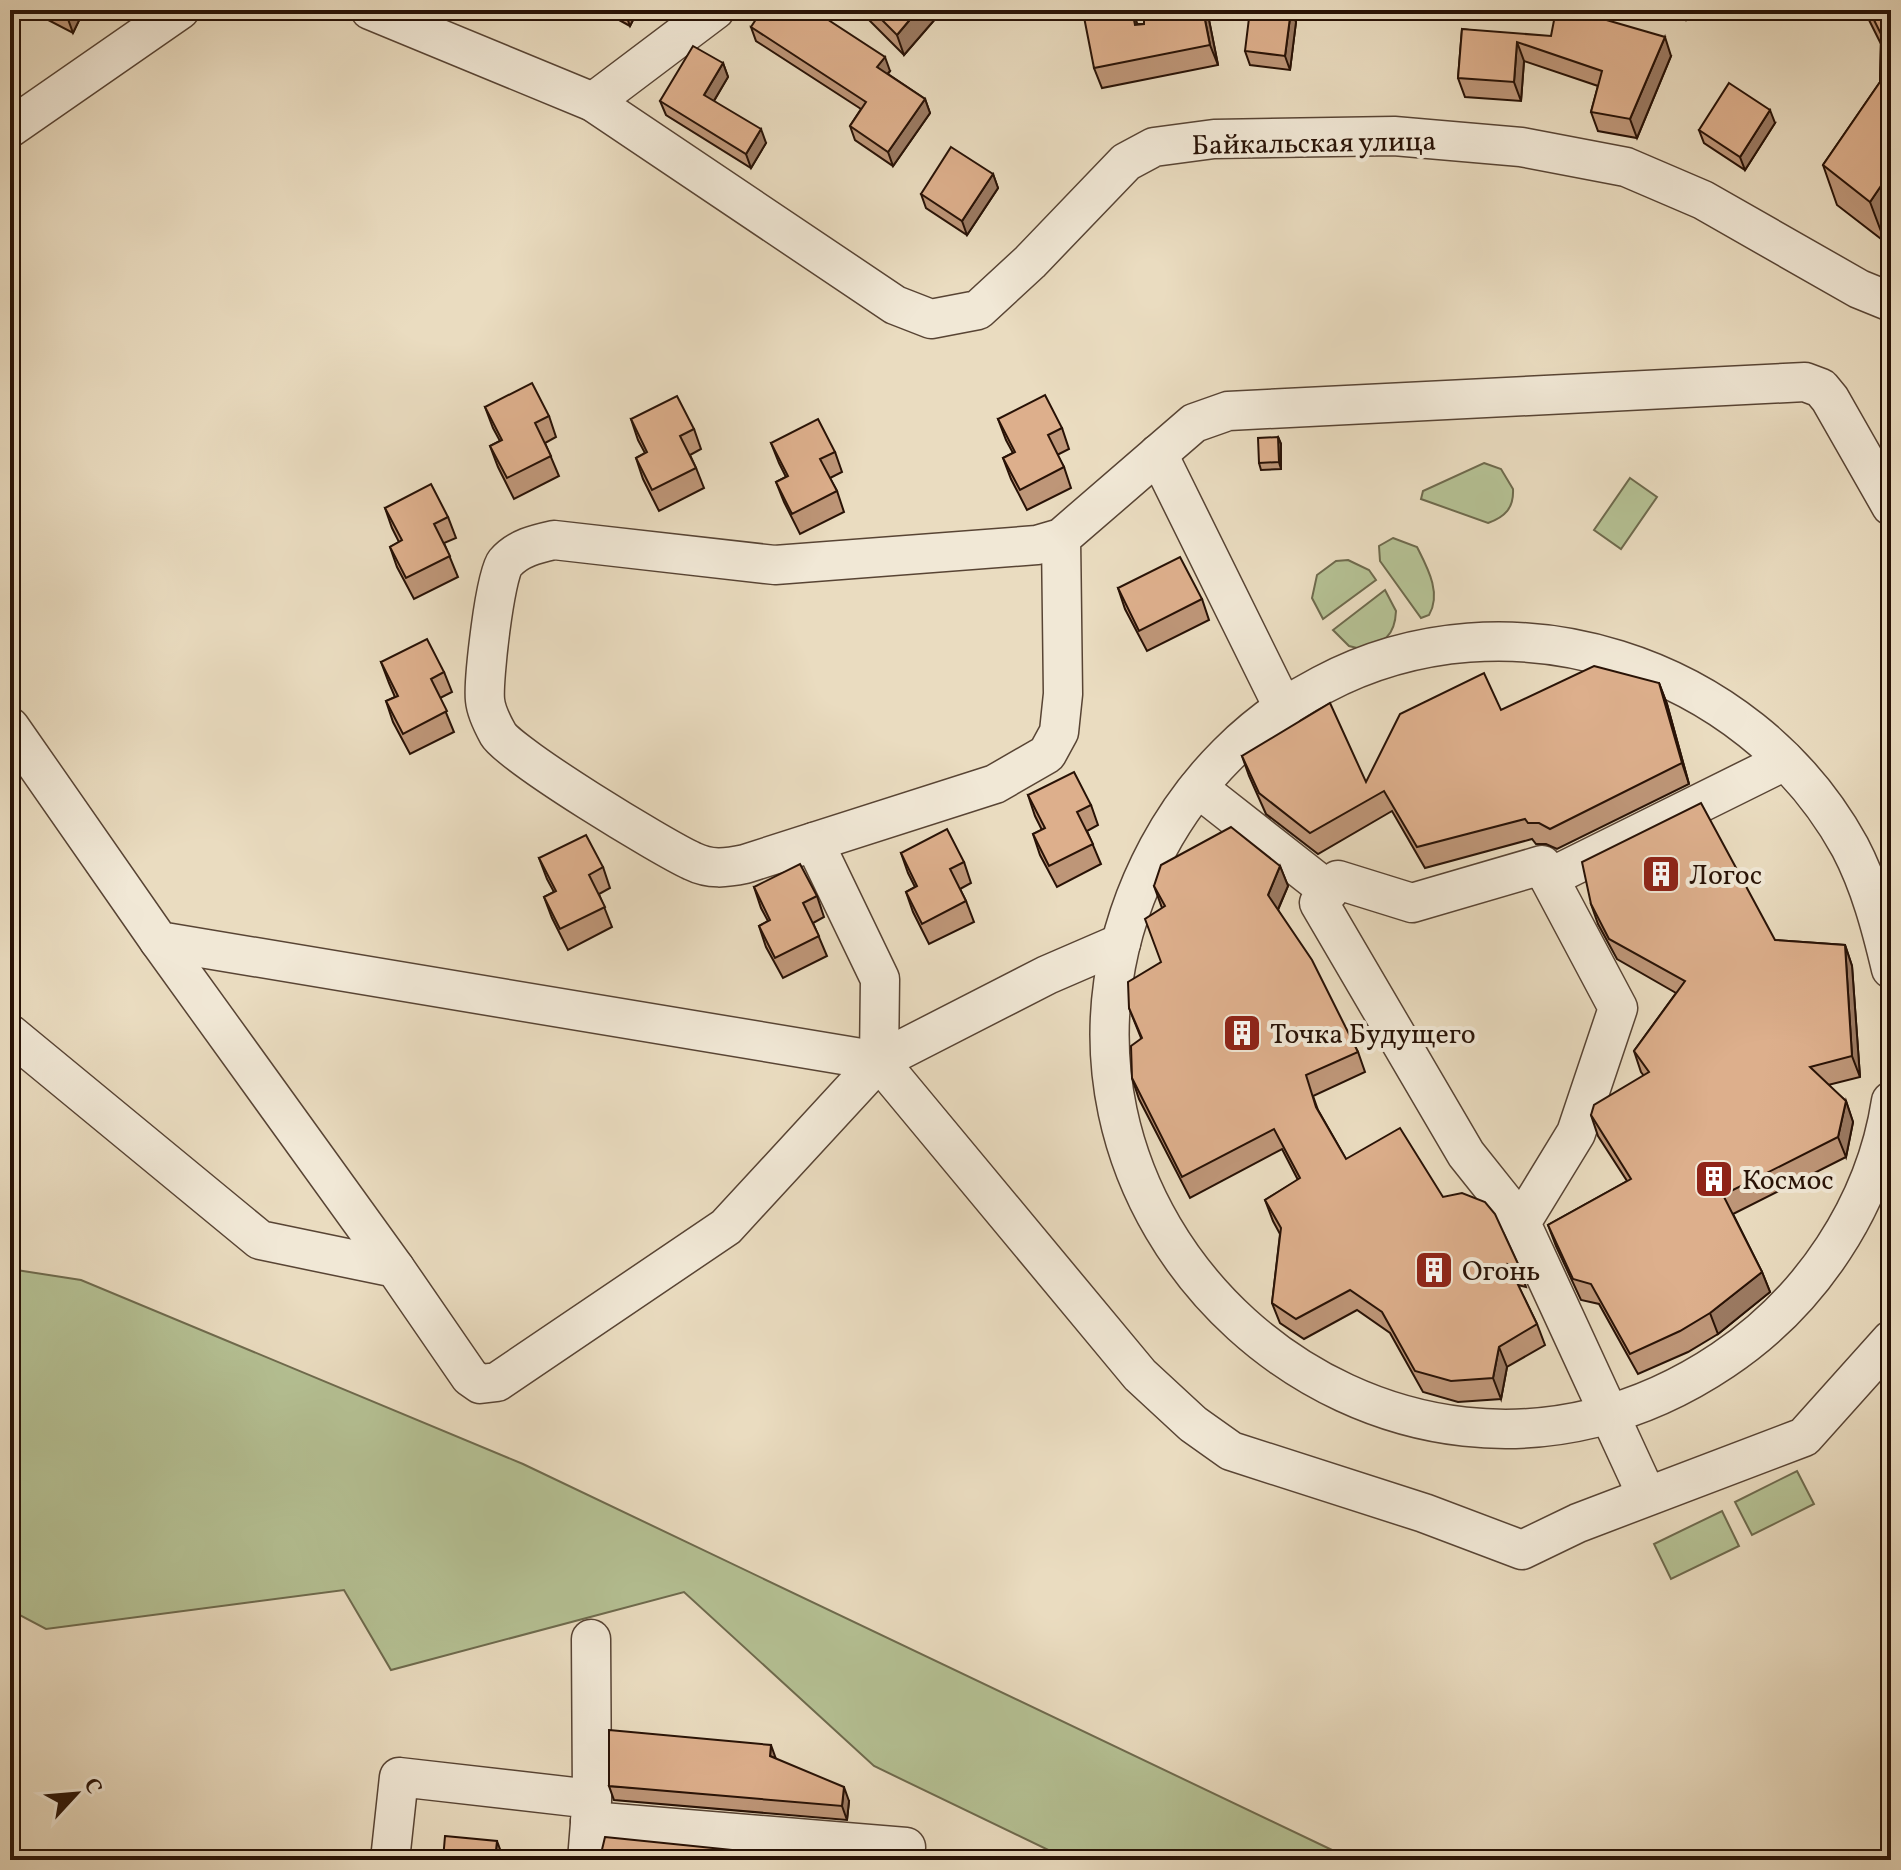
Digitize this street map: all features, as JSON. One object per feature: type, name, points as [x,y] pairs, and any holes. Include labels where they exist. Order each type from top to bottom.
[{"type":"street","points":[[10,128],[180,10]]},
{"type":"street","name":"Байкальская улица","points":[[370,10],[593,102],[895,305],[931,319],[978,310],[1126,162],[1154,147],[1214,139],[1394,136],[1521,147],[1626,167],[1703,200],[1859,289],[1891,302]]},
{"type":"street","points":[[593,102],[715,10]]},
{"type":"street","points":[[1061,538],[1063,694],[1059,732],[1047,754],[995,784],[814,842],[720,869],[693,862],[583,797],[500,738],[485,704],[485,670],[497,582],[504,564],[525,547],[554,540],[775,565],[1037,545],[1061,538],[1194,423],[1228,411],[1805,382],[1821,388],[1830,399],[1891,506]]},
{"type":"street","points":[[1158,454],[1284,709]]},
{"type":"street","points":[[1891,969],[1877,909],[1850,847],[1812,790],[1766,741],[1711,700],[1651,669],[1586,649],[1519,641],[1451,644],[1385,658],[1323,684],[1266,720],[1215,765],[1174,819],[1142,879],[1121,943],[1111,1012],[1113,1082],[1128,1150],[1162,1227],[1192,1274],[1239,1325],[1294,1368],[1356,1400],[1423,1420],[1492,1428],[1562,1424],[1629,1408],[1694,1380],[1751,1341],[1801,1293],[1842,1236],[1871,1175],[1891,1101]]},
{"type":"street","points":[[10,727],[470,1377],[480,1384],[497,1382],[726,1227],[879,1061],[1047,975],[1121,943]]},
{"type":"street","points":[[1549,878],[1785,761]]},
{"type":"street","points":[[1198,788],[1329,891]]},
{"type":"street","points":[[814,842],[880,979],[879,1061],[1140,1375],[1193,1424],[1231,1451],[1424,1513],[1522,1550],[1647,1496],[1804,1437],[1891,1340]]},
{"type":"street","points":[[1521,1223],[1576,1133],[1618,1008],[1549,878],[1542,865],[1412,903],[1338,880],[1319,903],[1466,1154],[1521,1223],[1647,1496]]},
{"type":"street","points":[[159,941],[879,1061]]},
{"type":"street","points":[[10,1034],[260,1240],[395,1268]]},
{"type":"street","points":[[587,1860],[585,1805],[591,1639]]},
{"type":"street","points":[[390,1860],[399,1777],[906,1847]]},
{"type":"green space","points":[[1484,463],[1501,469],[1513,489],[1510,507],[1499,518],[1488,523],[1421,499],[1423,491]]},
{"type":"green space","points":[[1630,478],[1657,497],[1621,549],[1594,530]]},
{"type":"green space","points":[[1393,538],[1417,547],[1425,563],[1434,589],[1433,607],[1429,615],[1421,618],[1380,561],[1379,546]]},
{"type":"green space","points":[[1348,560],[1369,570],[1376,580],[1323,619],[1312,598],[1317,575],[1336,561]]},
{"type":"green space","points":[[1385,590],[1396,611],[1390,633],[1369,647],[1349,646],[1333,630]]},
{"type":"green space","points":[[10,1269],[81,1280],[523,1464],[1353,1860],[1069,1860],[874,1766],[684,1592],[391,1670],[344,1590],[46,1629],[10,1610]]},
{"type":"green space","points":[[1797,1471],[1814,1504],[1752,1535],[1735,1502]]},
{"type":"green space","points":[[1722,1511],[1739,1546],[1671,1579],[1654,1544]]},
{"type":"building","points":[[51,10],[72,10],[68,19]]},
{"type":"building","points":[[762,10],[813,10],[885,57],[877,67],[925,99],[888,152],[850,126],[866,102],[751,27]]},
{"type":"building","points":[[872,10],[918,10],[897,35]]},
{"type":"building","points":[[1132,10],[1135,25],[1144,24],[1144,10],[1203,10],[1210,45],[1094,68],[1083,12]]},
{"type":"building","points":[[1250,10],[1291,10],[1285,56],[1245,51]]},
{"type":"building","points":[[1556,10],[1572,10],[1665,37],[1630,119],[1591,112],[1602,71],[1517,42],[1514,82],[1458,78],[1462,29],[1551,36]]},
{"type":"building","points":[[1869,10],[1891,10],[1891,171],[1870,202],[1823,165],[1880,82],[1881,34]]},
{"type":"building","points":[[693,46],[723,63],[704,95],[761,129],[746,154],[660,101]]},
{"type":"building","points":[[1729,83],[1770,110],[1740,157],[1699,130]]},
{"type":"building","points":[[951,147],[993,174],[962,221],[921,194]]},
{"type":"building","points":[[532,383],[549,416],[535,423],[551,456],[507,478],[490,446],[502,440],[485,407]]},
{"type":"building","points":[[1045,395],[1062,428],[1048,435],[1064,467],[1020,490],[1003,458],[1015,452],[998,419]]},
{"type":"building","points":[[677,396],[694,429],[680,436],[696,468],[652,490],[636,458],[647,452],[631,419]]},
{"type":"building","points":[[818,419],[835,452],[820,459],[837,491],[792,514],[776,482],[788,476],[771,443]]},
{"type":"building","points":[[1278,437],[1279,462],[1259,463],[1258,438]]},
{"type":"building","points":[[431,484],[448,517],[434,524],[450,556],[406,578],[390,547],[402,540],[385,508]]},
{"type":"building","points":[[1180,557],[1202,599],[1139,631],[1118,588]]},
{"type":"building","points":[[427,639],[444,672],[431,679],[447,711],[403,734],[386,701],[398,696],[381,662]]},
{"type":"building","points":[[1594,666],[1659,683],[1682,763],[1550,829],[1539,823],[1528,823],[1525,819],[1417,847],[1384,791],[1310,833],[1259,793],[1242,756],[1330,703],[1366,782],[1400,714],[1484,673],[1501,710]]},
{"type":"building","points":[[1074,772],[1091,805],[1077,812],[1093,844],[1049,866],[1033,834],[1045,828],[1028,795]]},
{"type":"building","name":"Космос","points":[[1701,803],[1775,940],[1845,945],[1852,1056],[1810,1067],[1846,1101],[1838,1137],[1723,1195],[1762,1272],[1710,1313],[1630,1354],[1591,1284],[1573,1279],[1548,1225],[1631,1179],[1591,1115],[1594,1105],[1649,1072],[1634,1051],[1685,981],[1609,939],[1591,904],[1582,862]]},
{"type":"building","points":[[1231,827],[1280,866],[1268,895],[1312,960],[1358,1052],[1306,1075],[1316,1107],[1346,1159],[1400,1128],[1443,1197],[1462,1193],[1485,1202],[1495,1214],[1519,1266],[1508,1264],[1537,1324],[1499,1347],[1493,1378],[1451,1381],[1415,1371],[1382,1312],[1350,1290],[1296,1319],[1272,1303],[1281,1228],[1265,1200],[1300,1178],[1274,1129],[1182,1177],[1132,1078],[1131,1046],[1142,1038],[1129,1008],[1128,982],[1161,962],[1145,919],[1165,906],[1154,886],[1161,865]]},
{"type":"building","points":[[947,829],[964,862],[950,869],[966,901],[922,924],[906,892],[917,886],[901,853]]},
{"type":"building","points":[[586,835],[603,867],[589,875],[605,907],[560,929],[544,897],[556,891],[539,858]]},
{"type":"building","points":[[800,864],[817,896],[803,903],[819,936],[775,958],[759,926],[770,920],[754,887]]},
{"type":"building","points":[[609,1730],[771,1745],[770,1756],[844,1787],[842,1806],[609,1786]]},
{"type":"building","points":[[445,1836],[497,1841],[495,1860],[443,1860]]},
{"type":"building","points":[[605,1837],[831,1860],[598,1860]]},
{"type":"place","name":"Логос","points":[[1661,874]]},
{"type":"place","name":"Точка Будущего","points":[[1242,1033]]},
{"type":"place","name":"Космос","points":[[1714,1179]]},
{"type":"place","name":"Огонь","points":[[1434,1270]]}]
